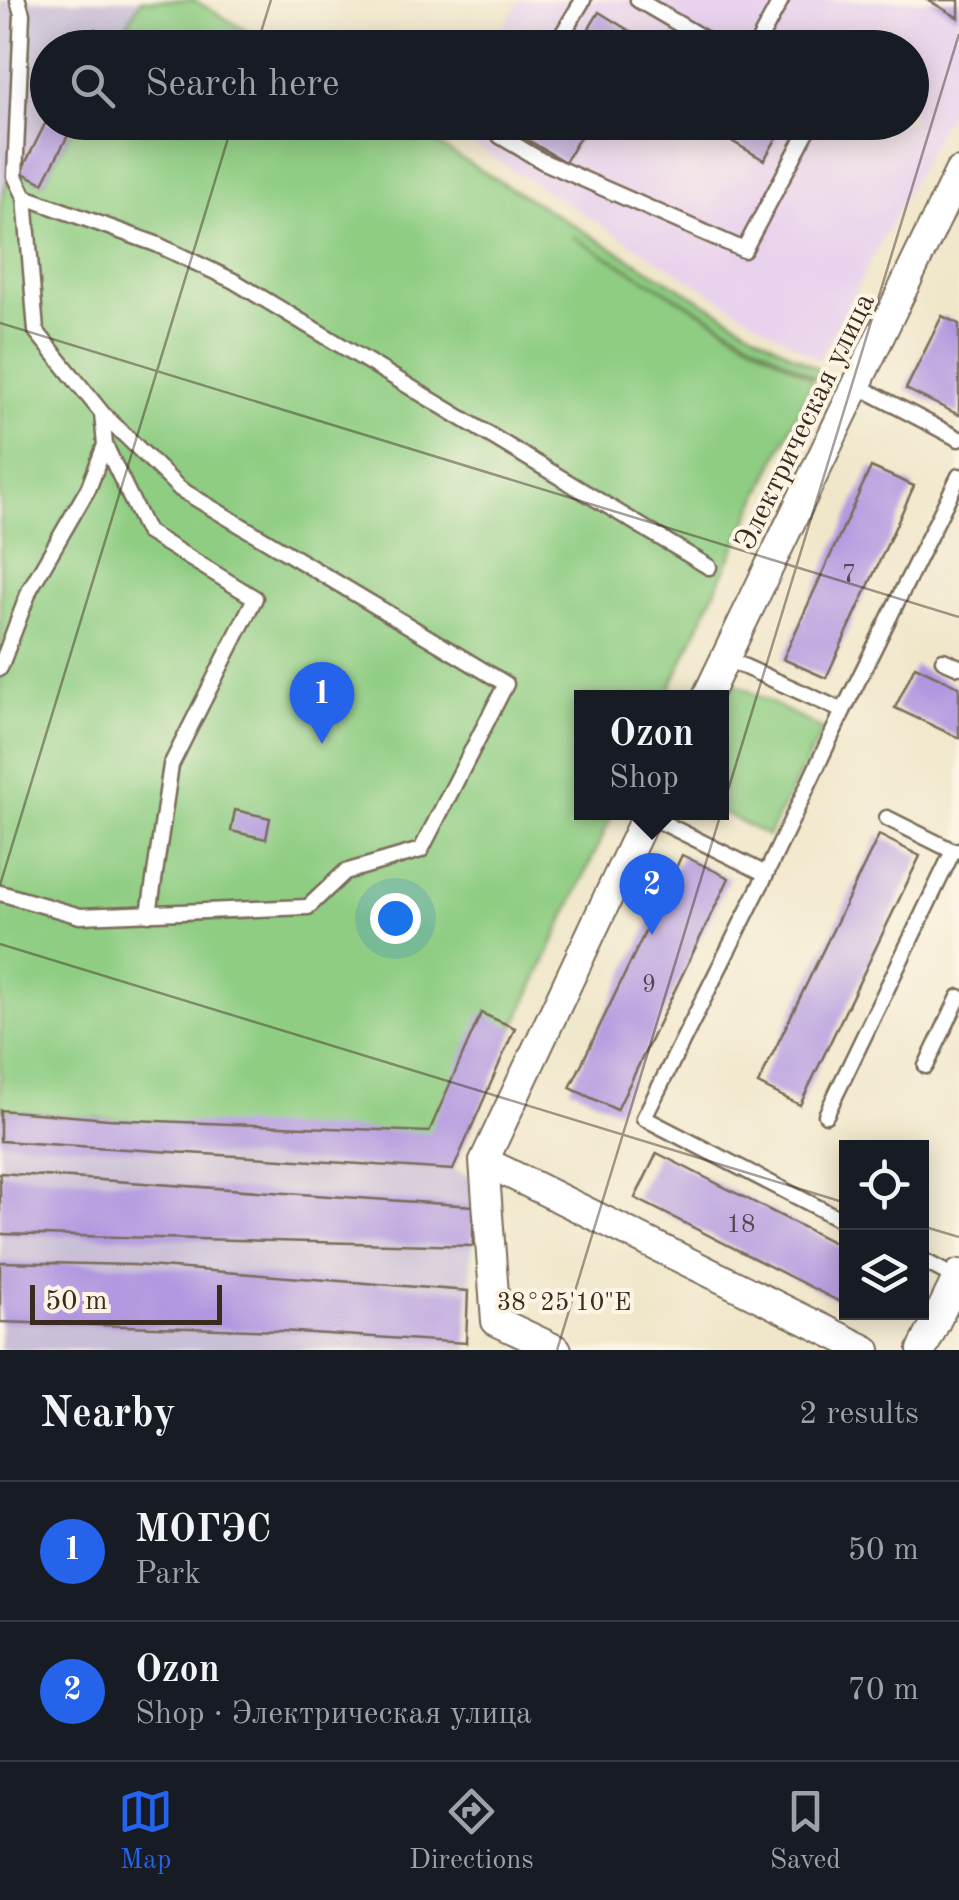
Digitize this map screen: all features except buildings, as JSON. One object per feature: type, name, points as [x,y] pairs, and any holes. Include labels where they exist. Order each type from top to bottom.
[{"type":"street","name":"Электрическая улица","points":[[710,690],[959,172]]},
{"type":"street","points":[[500,1350],[484,1161],[645,820]]},
{"type":"street","points":[[484,1161],[866,1350]]},
{"type":"street","points":[[922,1350],[958,1276]]},
{"type":"street","points":[[496,1321],[557,1350]]},
{"type":"lane","points":[[0,893],[80,916],[308,908],[344,872],[420,850],[506,684],[180,490],[102,413],[36,330],[25,198],[14,176],[22,14],[18,0]]},
{"type":"lane","points":[[565,30],[583,0]]},
{"type":"lane","points":[[638,0],[689,30]]},
{"type":"lane","points":[[765,30],[781,0]]},
{"type":"lane","points":[[507,140],[542,161],[744,250],[802,140]]},
{"type":"lane","points":[[25,198],[156,244],[234,281],[709,567]]},
{"type":"lane","points":[[858,386],[959,439]]},
{"type":"lane","points":[[102,413],[106,445],[147,532],[255,598],[171,765],[148,914]]},
{"type":"lane","points":[[0,668],[30,589],[89,487],[106,445]]},
{"type":"lane","points":[[839,1218],[644,1118],[959,476]]},
{"type":"lane","points":[[726,658],[843,712]]},
{"type":"lane","points":[[943,660],[959,667]]},
{"type":"lane","points":[[826,1115],[956,850],[886,818]]},
{"type":"lane","points":[[660,820],[766,874]]},
{"type":"lane","points":[[926,1066],[959,997]]},
{"type":"lane","points":[[929,1263],[958,1276]]},
{"type":"shaded area","points":[[0,0],[141,0],[124,30],[30,30],[30,140],[66,140],[43,183],[20,172],[8,179],[0,205]]},
{"type":"shaded area","points":[[519,0],[959,0],[959,92],[819,360],[464,140],[929,140],[929,30],[502,30]]},
{"type":"shaded area","points":[[0,1109],[454,1148],[454,1170],[472,1177],[475,1204],[469,1350],[0,1350]]},
{"type":"green space","points":[[141,0],[194,0],[245,30],[124,30]]},
{"type":"green space","points":[[66,140],[430,140],[830,377],[834,385],[833,388],[572,236],[813,379],[669,690],[574,690],[574,820],[610,820],[459,1148],[0,1110],[0,205],[8,179],[21,172],[43,183]]},
{"type":"green space","points":[[736,684],[823,730],[768,836],[729,816],[729,698]]},
{"type":"place","name":"МОГЭС","points":[[322,744]]},
{"type":"place","name":"Ozon","points":[[652,935]]}]
